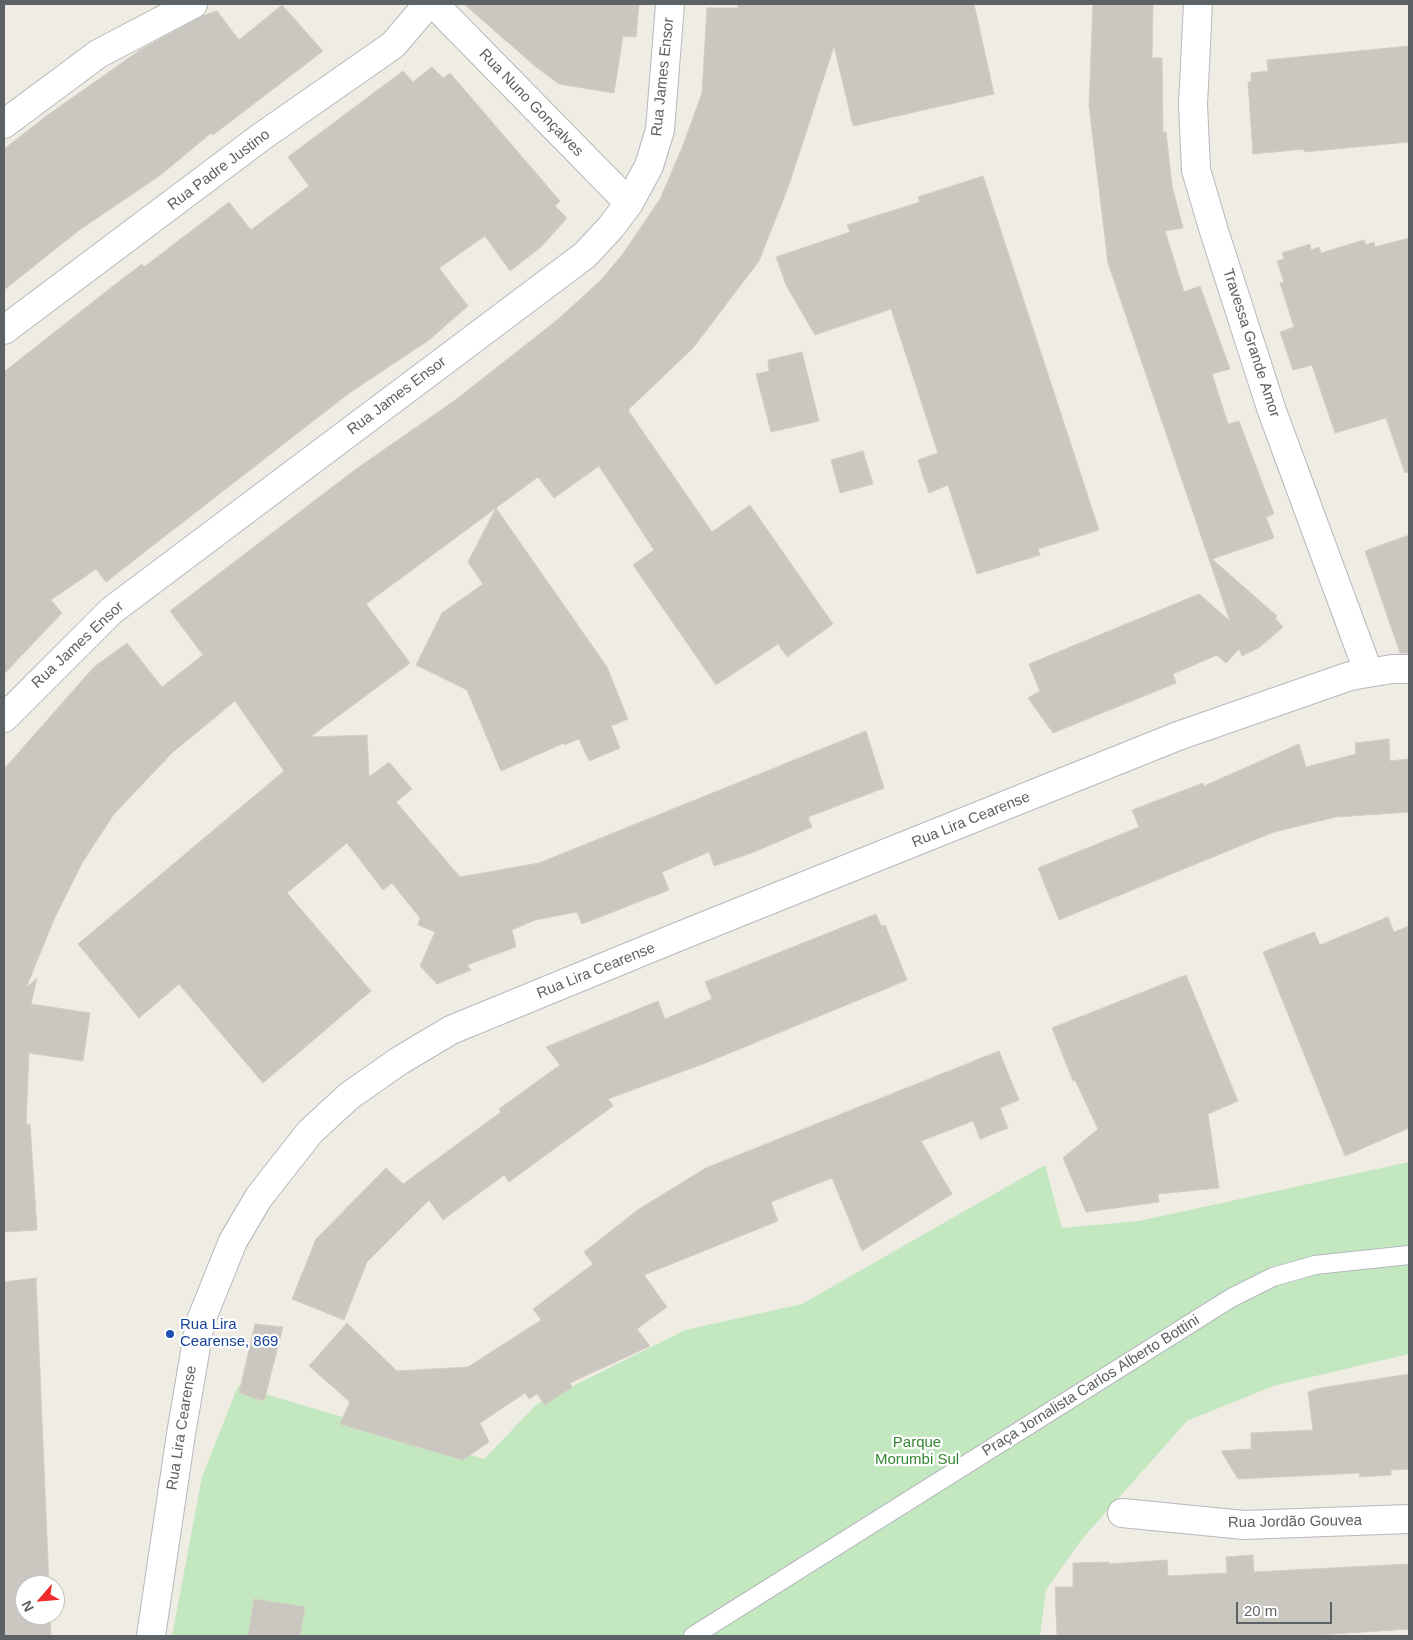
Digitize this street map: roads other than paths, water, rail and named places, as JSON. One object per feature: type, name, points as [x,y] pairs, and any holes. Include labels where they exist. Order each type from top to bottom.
[{"type":"street","points":[[4,124],[98,54],[193,4]]},
{"type":"street","name":"Rua Padre Justino","points":[[4,330],[261,137],[393,45],[428,4]]},
{"type":"street","name":"Rua Nuno Gonçalves","points":[[434,4],[629,203]]},
{"type":"street","name":"Rua James Ensor","points":[[4,718],[111,611],[585,254],[629,203],[649,166],[660,130],[670,4]]},
{"type":"street","name":"Travessa Grande Amor","points":[[1198,4],[1193,104],[1196,170],[1272,411],[1368,671]]},
{"type":"street","name":"Rua Lira Cearense","points":[[152,1636],[180,1434],[200,1323],[233,1241],[259,1197],[310,1132],[349,1096],[399,1060],[451,1030],[1178,736],[1350,676],[1368,671],[1409,669]]},
{"type":"street","name":"Rua Jordão Gouvea","points":[[1122,1512],[1244,1524],[1409,1519]]},
{"type":"lane","name":"Praça Jornalista Carlos Alberto Bottini","points":[[693,1636],[1231,1298],[1273,1278],[1315,1265],[1409,1255]]},
{"type":"place","name":"Rua Lira Cearense, 869","points":[[170,1334]]},
{"type":"park label","name":"Parque Morumbi Sul","points":[[917,1452]]}]
